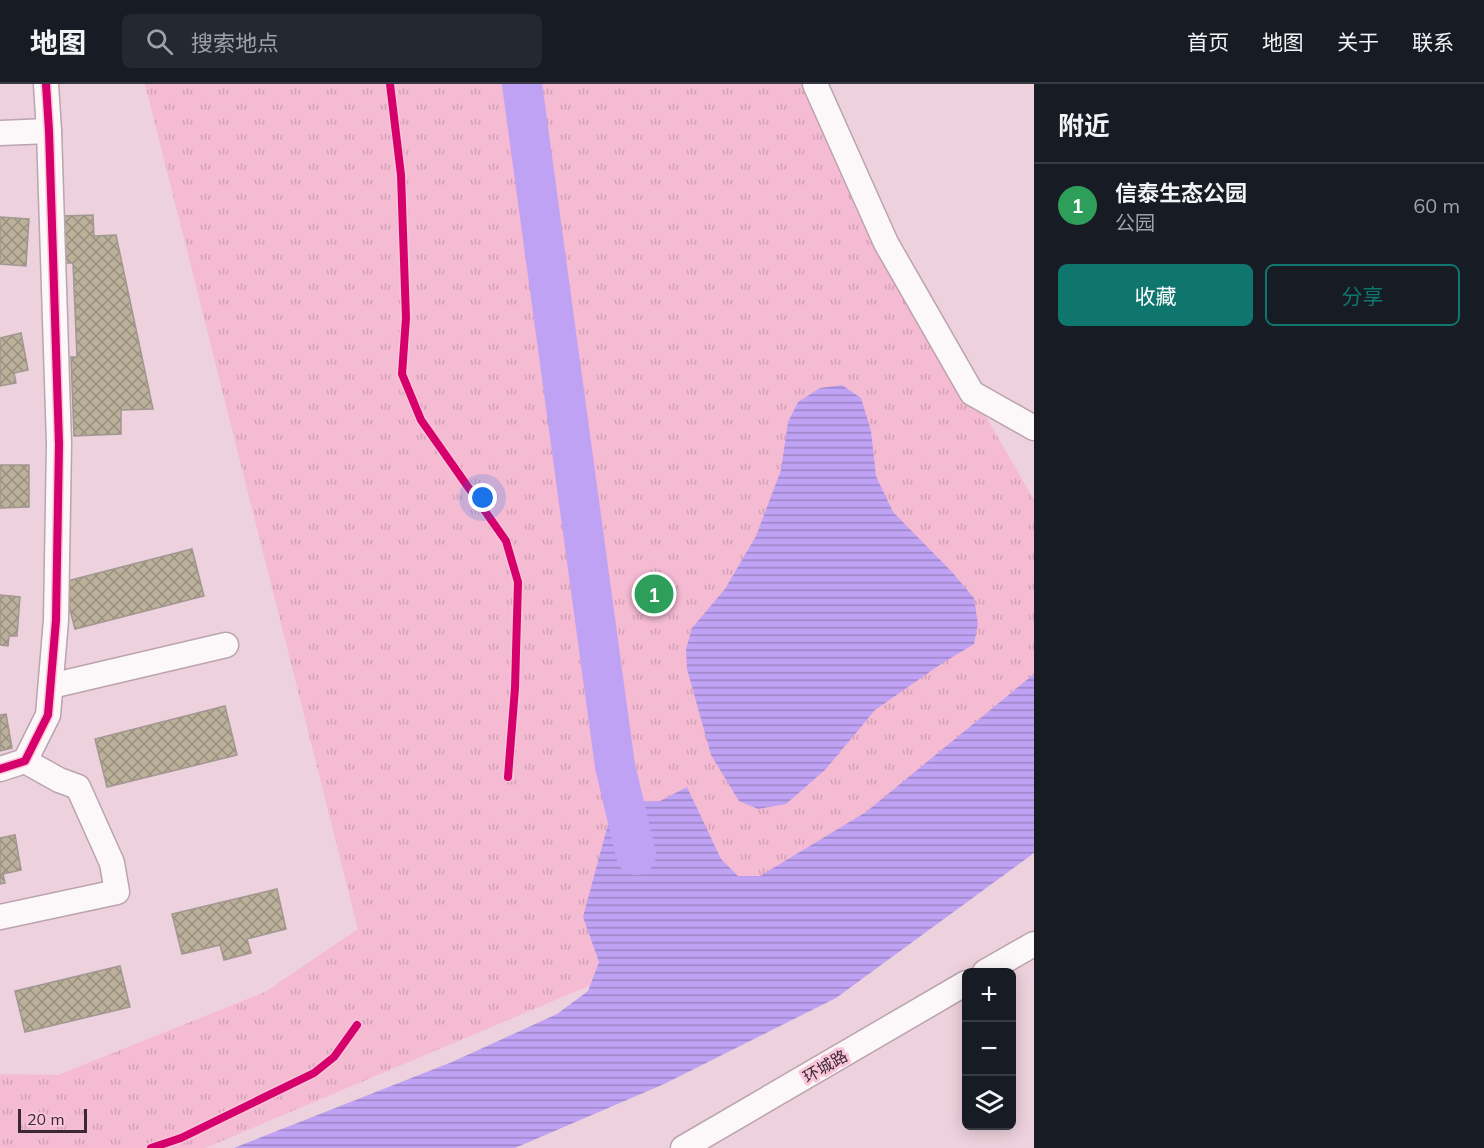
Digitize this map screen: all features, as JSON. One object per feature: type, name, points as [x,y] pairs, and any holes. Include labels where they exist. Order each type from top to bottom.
[{"type":"street","points":[[0,769],[25,761],[48,715],[56,620],[59,444],[46,84]]},
{"type":"street","points":[[815,84],[886,243],[972,393],[1034,428]]},
{"type":"street","points":[[0,133],[49,131]]},
{"type":"street","points":[[51,686],[226,645]]},
{"type":"street","points":[[0,917],[117,892],[112,863],[78,788],[25,761]]},
{"type":"street","points":[[993,968],[1034,944]]},
{"type":"street","name":"环城路","points":[[683,1148],[962,986]]},
{"type":"green space","points":[[145,84],[815,84],[886,243],[1034,500],[1034,687],[901,803],[591,985],[205,1148],[0,1148],[0,1074],[58,1075],[265,992],[358,929]]},
{"type":"shaded area","points":[[842,385],[861,398],[871,431],[876,476],[893,512],[952,572],[974,598],[978,624],[974,644],[875,710],[825,770],[786,804],[758,809],[739,801],[711,755],[687,669],[686,649],[692,628],[725,589],[756,536],[781,470],[788,422],[798,402],[820,388]]},
{"type":"shaded area","points":[[1034,674],[1034,853],[836,998],[664,1084],[515,1148],[234,1148],[452,1062],[557,1014],[588,991],[599,962],[583,917],[614,802],[660,801],[687,787],[721,859],[738,876],[760,876],[866,812]]},
{"type":"building","points":[[93,215],[94,236],[116,235],[153,409],[121,410],[121,434],[74,436],[71,357],[77,357],[73,263],[64,263],[63,216]]},
{"type":"building","points":[[0,217],[29,219],[26,266],[0,264]]},
{"type":"building","points":[[21,333],[28,370],[14,373],[16,383],[0,386],[0,338]]},
{"type":"building","points":[[0,465],[29,465],[29,507],[0,508]]},
{"type":"building","points":[[192,549],[204,596],[75,629],[63,582]]},
{"type":"building","points":[[0,595],[20,597],[17,636],[9,636],[8,646],[0,645]]},
{"type":"building","points":[[225,706],[237,755],[107,787],[95,739]]},
{"type":"building","points":[[6,714],[12,748],[0,751],[0,715]]},
{"type":"building","points":[[15,835],[21,870],[3,874],[5,883],[0,884],[0,838]]},
{"type":"building","points":[[277,889],[286,929],[247,939],[251,953],[224,960],[220,945],[182,954],[172,914]]},
{"type":"building","points":[[120,966],[130,1007],[25,1032],[15,991]]},
{"type":"waterway","points":[[522,84],[615,766],[636,855]]},
{"type":"cycle path","points":[[0,769],[25,761],[48,715],[56,620],[59,444],[46,84]]},
{"type":"cycle path","points":[[390,84],[401,175],[406,318],[402,374],[421,420],[506,541],[518,582],[515,688],[508,777]]},
{"type":"cycle path","points":[[151,1148],[181,1138],[314,1073],[334,1057],[357,1025]]},
{"type":"place","name":"信泰生态公园","points":[[654,594]]}]
